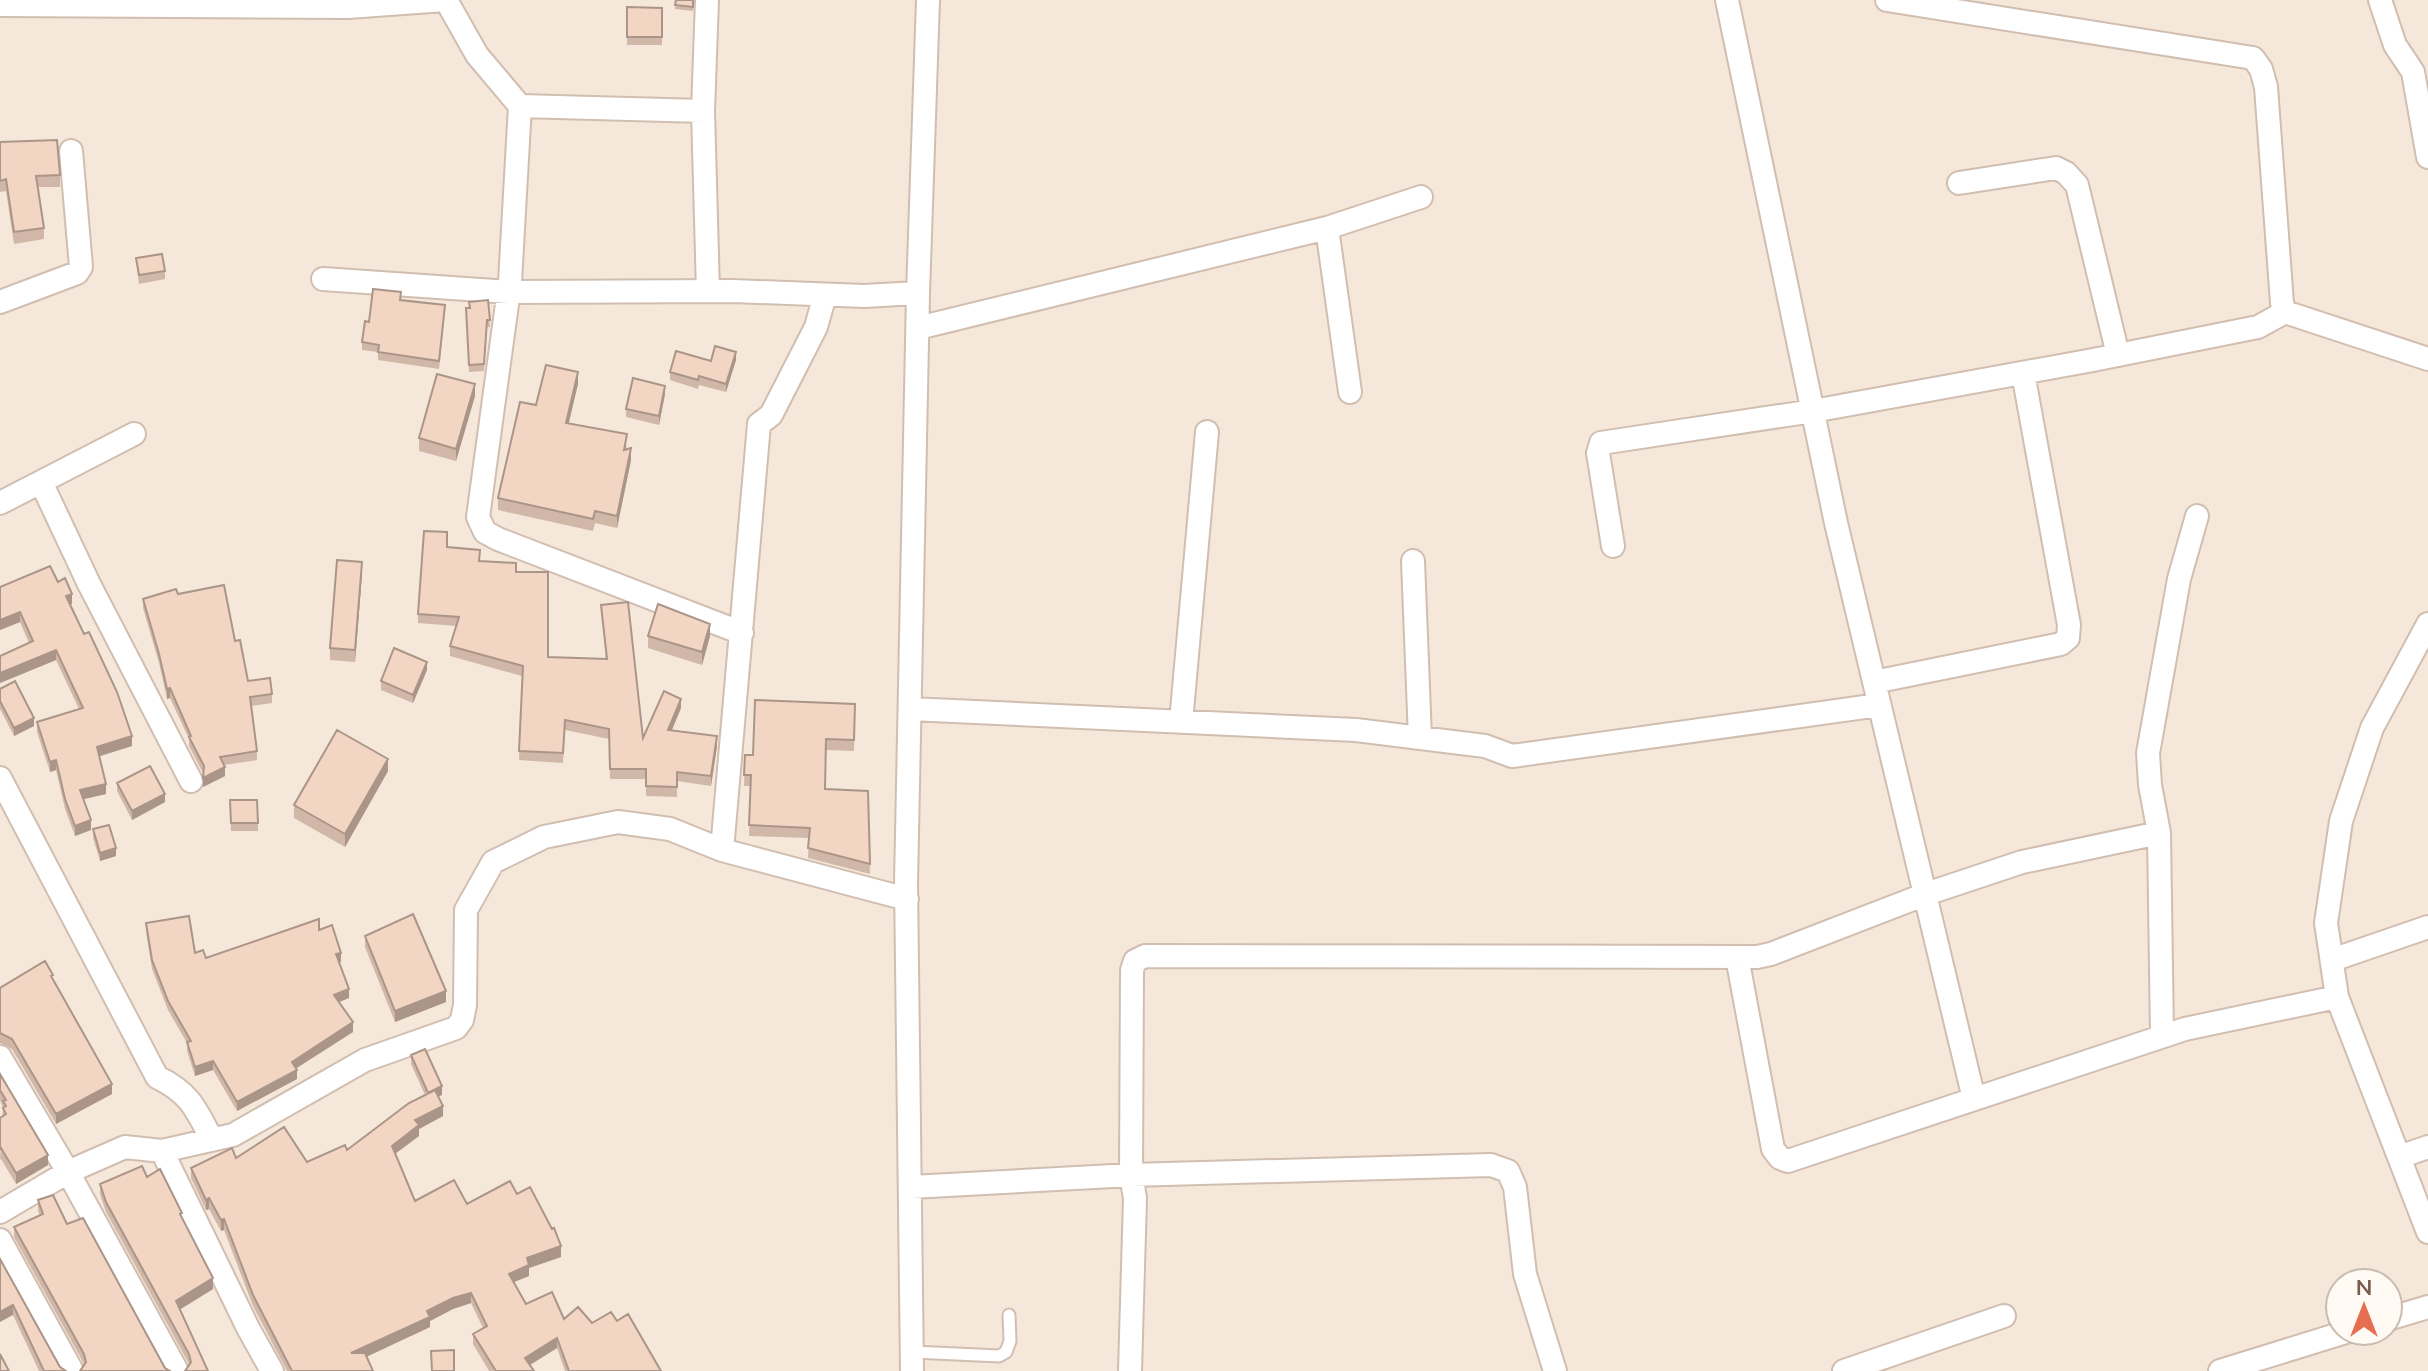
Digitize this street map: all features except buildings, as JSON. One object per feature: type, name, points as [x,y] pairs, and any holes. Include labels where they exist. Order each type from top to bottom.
[{"type":"street","points":[[0,5],[348,7],[445,0],[477,55],[520,106],[509,292],[478,517],[485,532],[742,633]]},
{"type":"street","points":[[707,0],[703,111],[708,291]]},
{"type":"street","points":[[912,1362],[907,899],[918,293],[928,0]]},
{"type":"street","points":[[1727,0],[1836,523],[1974,1099]]},
{"type":"street","points":[[1887,0],[2253,58],[2261,69],[2266,87],[2285,312]]},
{"type":"street","points":[[2380,0],[2395,45],[2413,72],[2428,157]]},
{"type":"street","points":[[520,106],[703,111]]},
{"type":"street","points":[[0,302],[77,273],[81,267],[71,151]]},
{"type":"street","points":[[1959,183],[2056,168],[2066,173],[2077,185],[2118,355]]},
{"type":"street","points":[[918,328],[1327,228],[1421,197]]},
{"type":"street","points":[[1327,228],[1350,392]]},
{"type":"street","points":[[323,279],[509,292],[918,293]]},
{"type":"street","points":[[722,850],[759,424],[771,415],[816,327],[825,295]]},
{"type":"street","points":[[1613,546],[1598,453],[1601,443],[1813,411],[2118,355],[2258,327],[2285,312],[2428,359]]},
{"type":"street","points":[[1874,682],[2061,644],[2068,638],[2069,625],[2023,373]]},
{"type":"street","points":[[1181,722],[1207,432]]},
{"type":"street","points":[[0,503],[134,434]]},
{"type":"street","points":[[41,482],[89,584],[191,781]]},
{"type":"street","points":[[2162,1036],[2159,833],[2148,753],[2179,579],[2197,516]]},
{"type":"street","points":[[1413,561],[1420,738]]},
{"type":"street","points":[[2428,624],[2372,728],[2341,821],[2326,923],[2337,997],[2428,1232]]},
{"type":"street","points":[[910,709],[1356,730],[1485,746],[1512,756],[1879,705]]},
{"type":"street","points":[[0,778],[157,1077],[178,1087],[195,1107],[212,1140]]},
{"type":"street","points":[[0,1212],[68,1172],[125,1147],[162,1151],[233,1135],[365,1060],[456,1028],[462,1020],[465,1005],[466,910],[493,862],[544,837],[618,822],[670,829],[722,850],[907,899]]},
{"type":"street","points":[[1130,1371],[1135,1198],[1131,1175],[1132,970],[1135,961],[1145,956],[1757,957],[2022,862],[2159,833]]},
{"type":"street","points":[[2332,960],[2428,927]]},
{"type":"street","points":[[1737,957],[1773,1149],[1780,1158],[1788,1161],[2185,1029],[2337,997]]},
{"type":"street","points":[[0,1057],[68,1172],[177,1371]]},
{"type":"street","points":[[2399,1157],[2428,1147]]},
{"type":"street","points":[[162,1151],[272,1371]]},
{"type":"street","points":[[911,1187],[1131,1175],[1491,1165],[1508,1171],[1515,1187],[1525,1274],[1555,1371]]},
{"type":"street","points":[[0,1240],[72,1371]]},
{"type":"street","points":[[2404,1314],[2428,1307]]},
{"type":"street","points":[[1844,1371],[2004,1316]]},
{"type":"street","points":[[2220,1371],[2324,1339]]},
{"type":"lane","points":[[912,1362],[999,1356],[1006,1352],[1010,1341],[1009,1315]]},
{"type":"shaded area","points":[[0,0],[2428,0],[2428,1371],[0,1371]]}]
